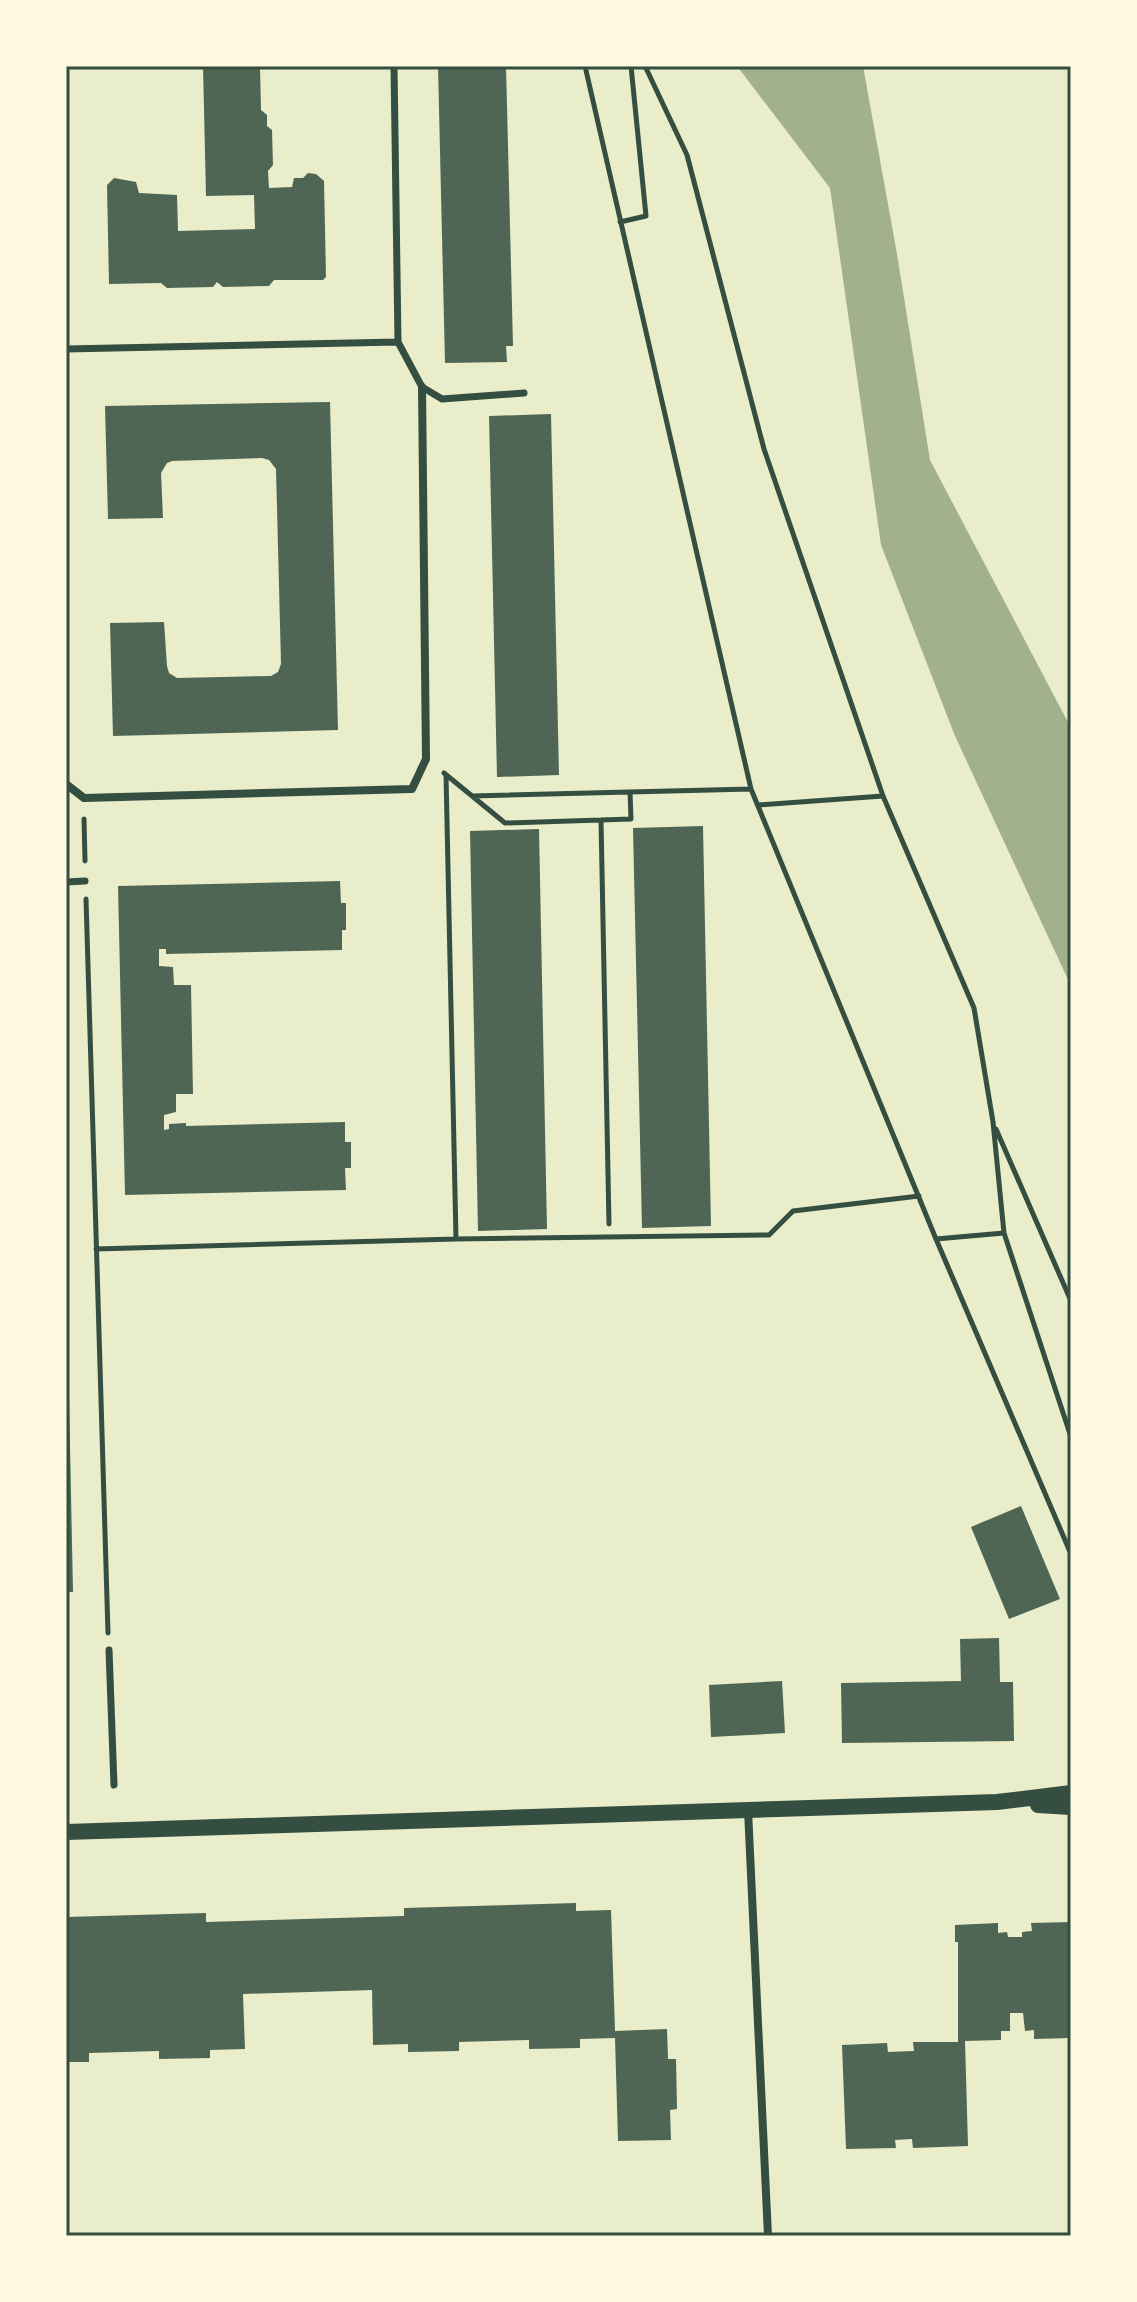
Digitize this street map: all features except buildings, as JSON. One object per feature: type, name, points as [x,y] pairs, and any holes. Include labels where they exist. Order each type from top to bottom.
[{"type":"main road","points":[[66,1832],[997,1802],[1071,1793]]},
{"type":"main road","points":[[997,1802],[1071,1807]]},
{"type":"street","points":[[66,784],[84,798],[412,789],[426,759],[422,387],[398,342],[394,66]]},
{"type":"street","points":[[66,349],[398,342]]},
{"type":"street","points":[[422,387],[442,399],[524,393]]},
{"type":"street","points":[[66,882],[85,881]]},
{"type":"street","points":[[109,1650],[114,1785]]},
{"type":"street","points":[[748,1810],[768,2236]]},
{"type":"path","points":[[585,66],[751,789],[936,1239],[1071,1554]]},
{"type":"path","points":[[620,222],[646,216],[631,66]]},
{"type":"path","points":[[645,66],[687,155],[764,449],[883,796],[974,1008],[993,1122],[1004,1233],[1071,1437]]},
{"type":"path","points":[[426,759],[505,823],[631,819],[630,792]]},
{"type":"path","points":[[446,775],[456,1239]]},
{"type":"path","points":[[472,796],[751,789]]},
{"type":"path","points":[[758,805],[883,796]]},
{"type":"path","points":[[84,798],[109,1650]]},
{"type":"path","points":[[601,820],[609,1224]]},
{"type":"path","points":[[993,1122],[1071,1301]]},
{"type":"path","points":[[96,1249],[456,1239],[769,1235],[793,1211],[919,1196]]},
{"type":"path","points":[[936,1239],[1004,1233]]},
{"type":"shaded area","points":[[737,66],[863,66],[930,460],[1071,728],[1071,986],[955,736],[881,545],[830,188]]}]
